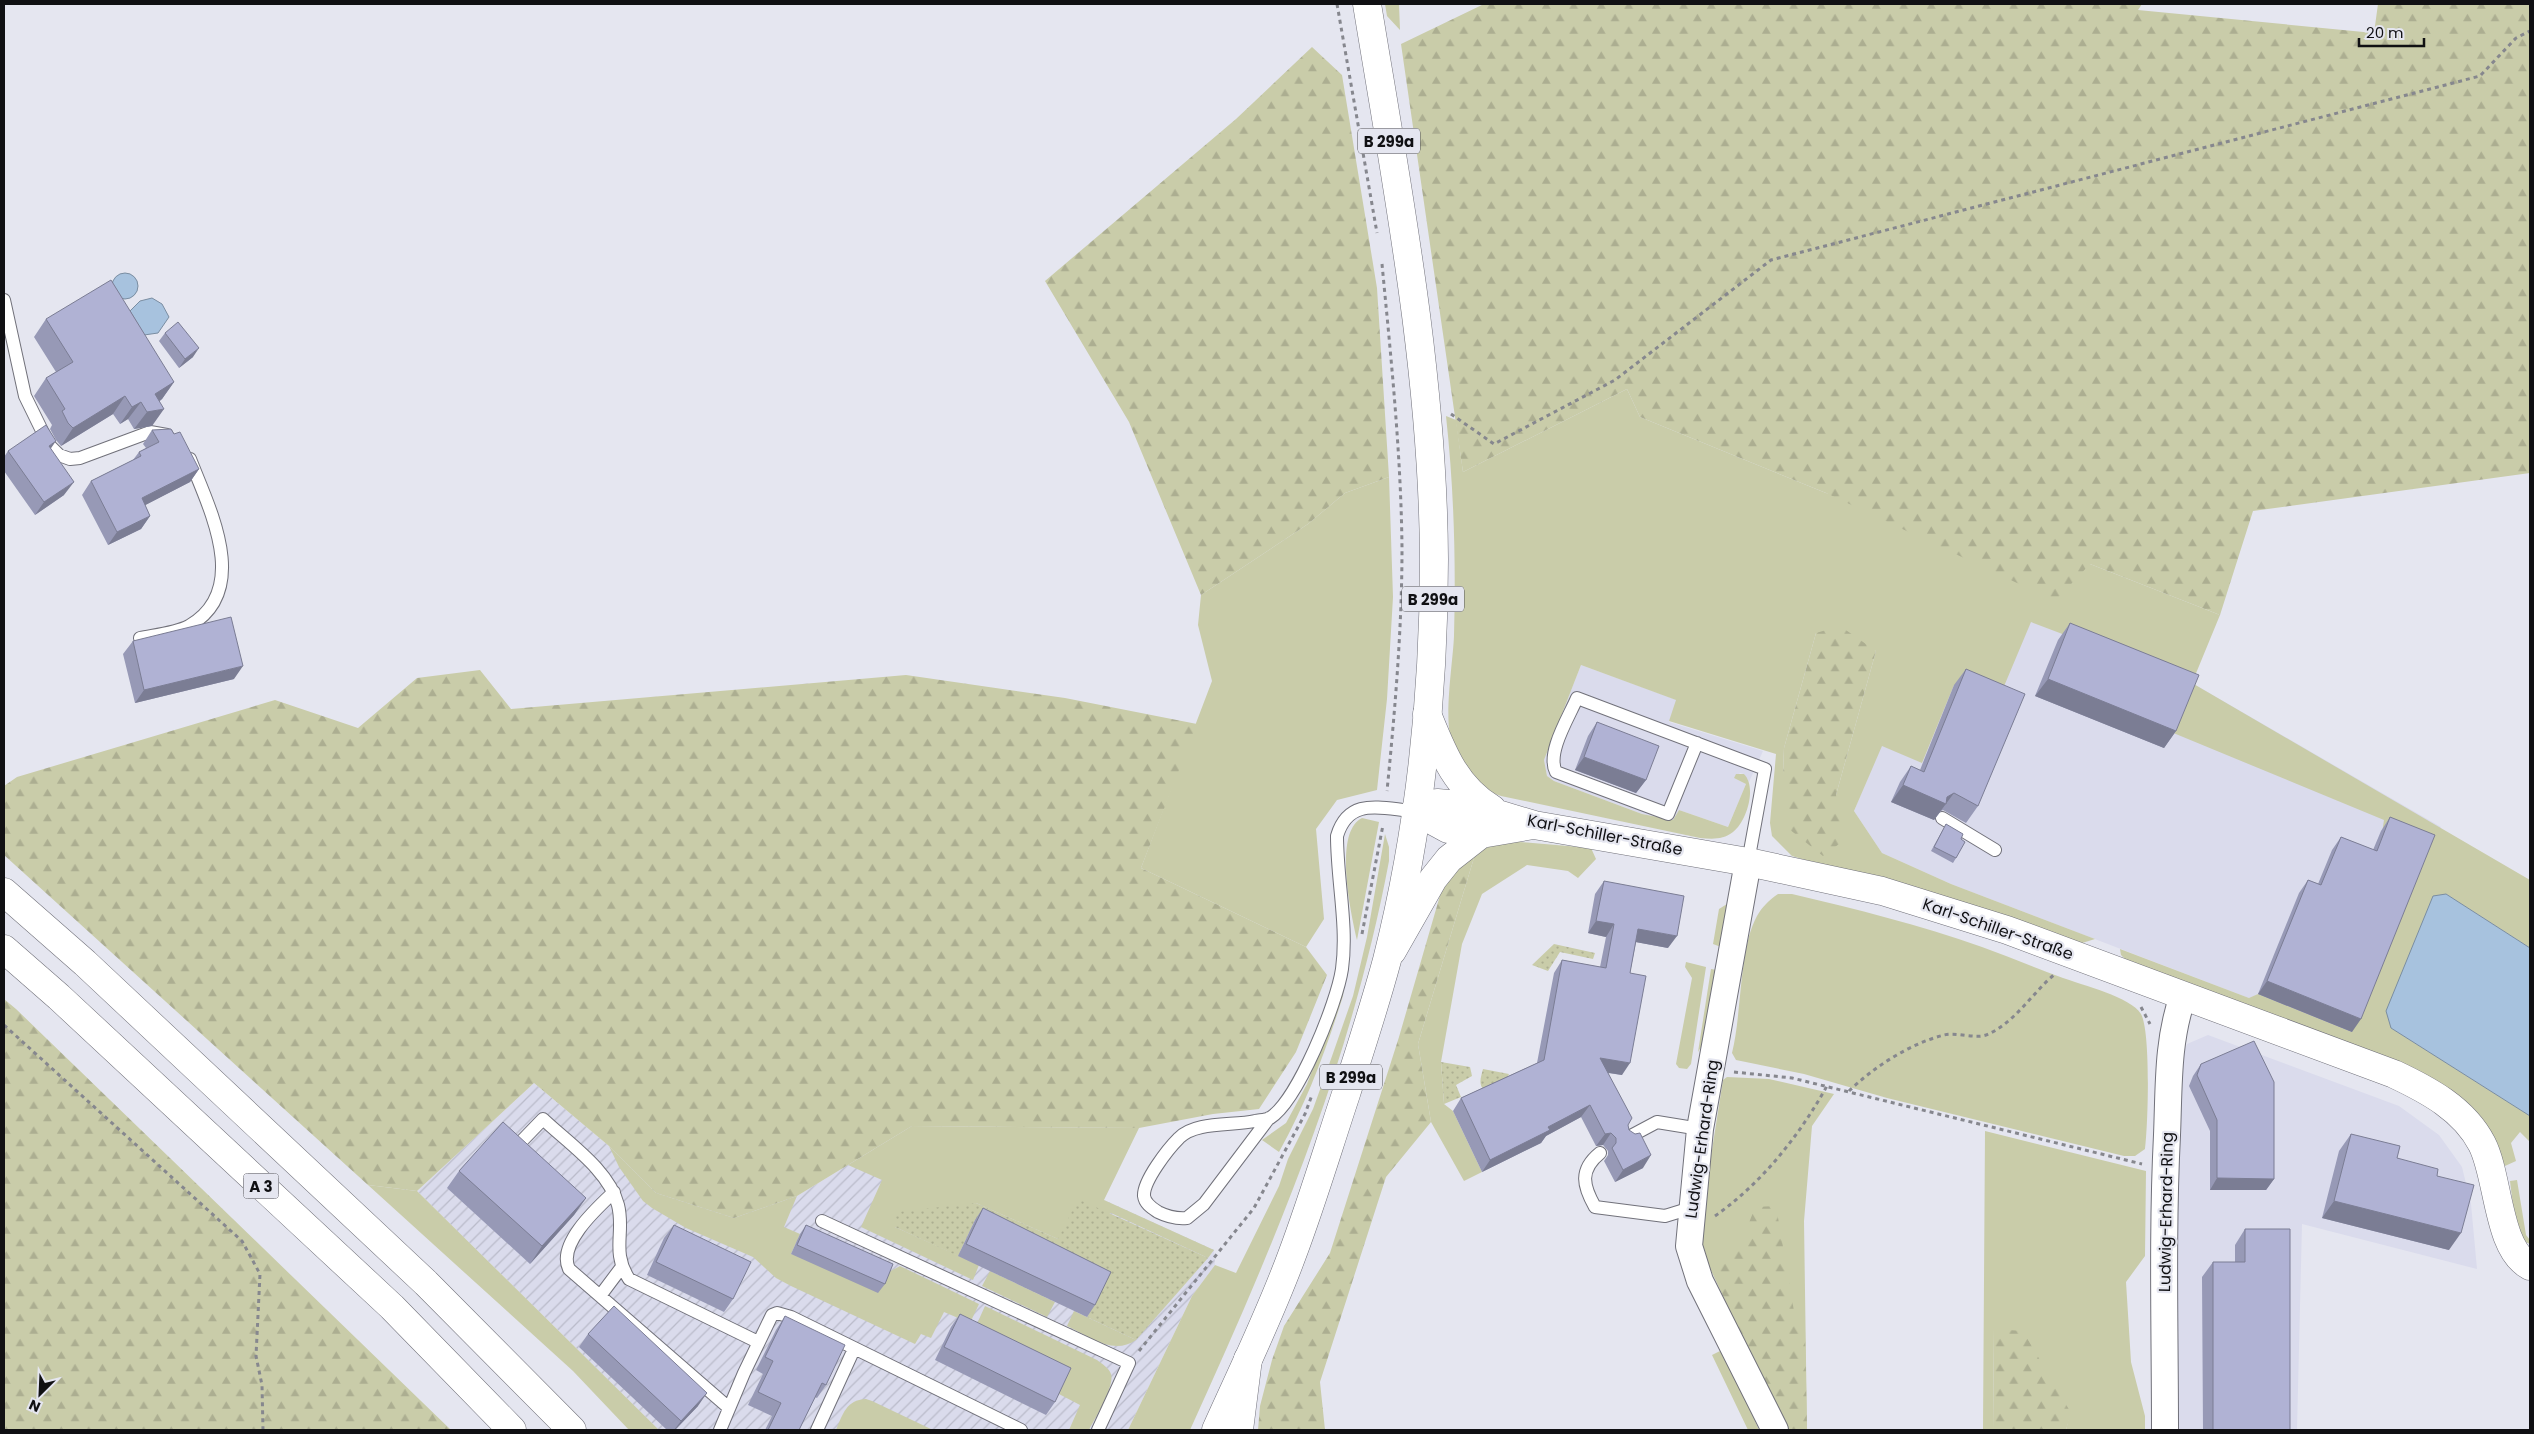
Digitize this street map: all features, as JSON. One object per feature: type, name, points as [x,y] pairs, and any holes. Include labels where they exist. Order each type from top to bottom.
[{"type":"main road","name":"B 299a","points":[[1216,1430],[1286,1270],[1314,1193],[1387,961],[1403,886],[1415,811],[1427,714],[1431,659],[1434,555],[1426,412],[1402,220],[1366,4]]},
{"type":"main road","points":[[1427,714],[1446,760],[1459,781],[1477,799],[1500,813]]},
{"type":"main road","name":"Karl-Schiller-Straße","points":[[1415,811],[1431,804],[1447,803],[1500,813],[1534,824],[1849,882],[1955,912],[2394,1074],[2437,1096],[2457,1112],[2482,1143],[2494,1177],[2509,1242],[2517,1255],[2530,1266]]},
{"type":"main road","points":[[1415,811],[1448,829],[1481,834],[1534,824]]},
{"type":"main road","points":[[1387,961],[1439,870],[1449,859],[1481,834]]},
{"type":"main road","name":"A 3","points":[[4,892],[85,963],[426,1283],[572,1430]]},
{"type":"main road","name":"A 3","points":[[4,949],[59,997],[392,1307],[512,1430]]},
{"type":"main road","points":[[1239,1430],[1248,1359]]},
{"type":"street","name":"Ludwig-Erhard-Ring","points":[[1748,862],[1700,1129],[1690,1215],[1689,1246],[1693,1264],[1775,1430]]},
{"type":"street","name":"Ludwig-Erhard-Ring","points":[[2165,1430],[2167,1130],[2170,1045],[2174,1021],[2183,996]]},
{"type":"lane","points":[[4,300],[25,396],[50,445],[59,455],[70,459],[80,458],[150,432],[180,443],[188,454],[209,507],[221,548],[224,575],[215,599],[203,616],[188,627],[140,638]]},
{"type":"lane","points":[[1697,743],[1668,814],[1556,772],[1552,756],[1577,698],[1697,743],[1765,769],[1748,862]]},
{"type":"lane","points":[[1269,1118],[1235,1125],[1206,1126],[1180,1136],[1154,1171],[1145,1187],[1144,1196],[1147,1204],[1167,1217],[1187,1218],[1204,1204],[1269,1118],[1292,1093],[1305,1070],[1335,994],[1342,970],[1342,919],[1336,836],[1340,825],[1346,816],[1365,808],[1415,811]]},
{"type":"lane","points":[[1942,818],[1995,850]]},
{"type":"lane","points":[[515,1148],[543,1119],[596,1168],[614,1192],[619,1207],[618,1250],[622,1268],[629,1279],[758,1342]]},
{"type":"lane","points":[[1627,1138],[1657,1122],[1700,1129]]},
{"type":"lane","points":[[1600,1153],[1587,1166],[1584,1174],[1587,1193],[1595,1207],[1666,1216],[1690,1215]]},
{"type":"lane","points":[[614,1192],[578,1230],[566,1253],[565,1261],[569,1269],[728,1408]]},
{"type":"lane","points":[[822,1221],[1129,1363],[1098,1430]]},
{"type":"lane","points":[[600,1296],[622,1268]]},
{"type":"lane","points":[[720,1430],[758,1342],[772,1315],[777,1313],[854,1349],[1000,1426],[1021,1430]]},
{"type":"lane","points":[[817,1430],[854,1349]]},
{"type":"path","points":[[1337,4],[1378,236]]},
{"type":"path","points":[[1446,410],[1494,444],[1615,380],[1771,260],[2480,76],[2516,38],[2530,31]]},
{"type":"path","points":[[1381,256],[1394,396]]},
{"type":"path","points":[[1848,1092],[1870,1072],[1919,1045],[1945,1035],[1985,1035],[2008,1020],[2057,972],[2048,969]]},
{"type":"path","points":[[2135,1002],[2147,1014],[2150,1029]]},
{"type":"path","points":[[4,1025],[242,1241],[260,1274],[256,1356],[262,1385],[263,1430]]},
{"type":"path","points":[[1711,1070],[1764,1074],[1827,1086],[2127,1161]]},
{"type":"path","points":[[1690,1215],[1715,1216],[1749,1188],[1803,1128],[1827,1086]]},
{"type":"shaded area","points":[[1943,594],[2031,621],[2192,683],[2441,827],[2356,1039],[1951,884],[1882,853],[1854,811]]},
{"type":"shaded area","points":[[1581,665],[1677,700],[1669,722],[1763,751],[1749,782],[1744,774],[1740,773],[1734,778],[1746,784],[1728,827],[1679,810],[1673,821],[1642,814],[1554,781],[1547,776],[1544,760]]},
{"type":"shaded area","points":[[2208,1035],[2399,1106],[2439,1135],[2462,1167],[2471,1204],[2477,1269],[2302,1224],[2297,1430],[2176,1430],[2174,1245],[2182,1059],[2187,1044]]},
{"type":"shaded area","points":[[534,1083],[609,1146],[656,1193],[797,1196],[912,1126],[1104,1200],[1214,1250],[1215,1265],[1192,1296],[1128,1430],[659,1430],[417,1191]]},
{"type":"green space","points":[[1385,4],[1399,4],[1400,30],[1387,16]]},
{"type":"green space","points":[[1484,4],[2142,4],[2138,10],[2374,33],[2378,4],[2530,4],[2530,473],[2253,511],[2220,615],[2090,564],[2055,601],[1826,493],[1640,417],[1627,389],[1463,472],[1401,44]]},
{"type":"green space","points":[[1312,47],[1342,75],[1377,288],[1389,477],[1345,493],[1308,524],[1201,595],[1129,422],[1045,281],[1236,119]]},
{"type":"green space","points":[[1627,389],[1640,417],[1826,493],[2090,564],[2220,615],[2192,683],[2031,622],[1997,703],[1954,685],[1922,763],[1882,746],[1854,811],[1882,853],[1951,884],[2095,939],[2079,944],[1792,856],[1772,836],[1770,823],[1776,754],[1669,721],[1676,700],[1581,665],[1544,760],[1547,776],[1554,781],[1642,814],[1673,820],[1679,810],[1728,827],[1746,784],[1734,778],[1736,774],[1744,774],[1750,787],[1749,804],[1738,827],[1729,835],[1721,838],[1700,838],[1501,796],[1483,787],[1464,765],[1451,738],[1449,728],[1455,581],[1453,498],[1446,416],[1456,420],[1463,472]],"holes":[[[1816,633],[1876,651],[1836,795],[1783,774],[1784,748]]]},
{"type":"green space","points":[[1389,477],[1393,597],[1387,699],[1377,790],[1337,800],[1316,829],[1324,919],[1306,947],[1141,868],[1212,681],[1198,625],[1201,595],[1308,524],[1345,493]]},
{"type":"green space","points":[[1840,626],[1876,651],[1836,795],[1843,841],[1823,856],[1789,829],[1783,774],[1784,748],[1816,633]]},
{"type":"green space","points":[[480,670],[511,709],[906,675],[1065,698],[1197,724],[1141,868],[1306,947],[1327,975],[1296,1052],[1259,1109],[1213,1114],[1139,1128],[912,1126],[797,1196],[734,1218],[656,1193],[609,1146],[534,1083],[417,1191],[368,1185],[4,855],[4,786],[17,777],[275,700],[358,728],[417,678]]},
{"type":"green space","points":[[2192,683],[2530,880],[2530,948],[2446,894],[2391,1028],[2530,1116],[2530,1142],[2520,1132],[2511,1143],[2516,1161],[2505,1166],[2495,1145],[2469,1109],[2126,960],[2121,955],[2120,949],[2249,998],[2258,994],[2352,1032],[2384,820],[2171,732]]},
{"type":"green space","points":[[1362,818],[1379,822],[1357,940],[1348,894],[1346,856],[1348,839],[1353,826]]},
{"type":"green space","points":[[1385,834],[1389,847],[1389,861],[1373,936],[1354,1009],[1332,1081],[1307,1152],[1252,1291],[1190,1430],[1128,1430],[1192,1296],[1215,1265],[1236,1273],[1279,1186],[1288,1159],[1313,1109],[1353,996],[1367,937]]},
{"type":"green space","points":[[1508,841],[1591,848],[1596,859],[1578,878],[1568,871],[1527,865],[1482,894],[1462,944],[1441,1062],[1444,1104],[1453,1111],[1482,1172],[1464,1181],[1431,1122],[1418,1044],[1476,851]]},
{"type":"green space","points":[[1476,851],[1418,1044],[1431,1122],[1386,1177],[1320,1382],[1325,1430],[1258,1430],[1260,1406],[1272,1360],[1284,1326],[1330,1253],[1399,1037],[1441,892],[1455,869]]},
{"type":"green space","points":[[1778,894],[1792,894],[1959,939],[2105,992],[2136,1008],[2141,1014],[2146,1039],[2148,1101],[2145,1149],[2135,1156],[2124,1156],[1887,1098],[1804,1074],[1736,1060],[1732,1053],[1744,963],[1751,929],[1759,913]]},
{"type":"green space","points":[[1727,904],[1728,909],[1721,947],[1713,944],[1719,909]]},
{"type":"green space","points":[[1554,944],[1595,953],[1593,959],[1560,952],[1548,971],[1532,965]]},
{"type":"green space","points":[[1686,962],[1706,967],[1691,1064],[1687,1069],[1679,1068],[1676,1064],[1692,978],[1685,967]]},
{"type":"green space","points":[[1711,969],[1717,970],[1706,1039],[1698,1052]]},
{"type":"green space","points":[[1344,988],[1337,1016],[1323,1056],[1279,1152],[1262,1140],[1286,1123],[1307,1084]]},
{"type":"green space","points":[[4,999],[16,1009],[451,1430],[4,1430]]},
{"type":"green space","points":[[1441,1062],[1470,1067],[1472,1076],[1456,1085],[1461,1097],[1444,1104]]},
{"type":"green space","points":[[1483,1069],[1509,1074],[1507,1078],[1484,1090],[1481,1083]]},
{"type":"green space","points":[[1727,1077],[1769,1079],[1834,1094],[1812,1126],[1804,1221],[1807,1430],[1709,1266],[1699,1232],[1723,1080]]},
{"type":"green space","points":[[912,1126],[1139,1128],[1104,1200],[1214,1250],[1208,1258],[1111,1213],[1058,1239],[976,1203],[895,1227],[979,1265],[973,1280],[861,1227],[882,1180],[848,1165]]},
{"type":"green space","points":[[1985,1131],[2146,1171],[2145,1256],[2126,1282],[2131,1362],[2145,1416],[2145,1430],[2066,1430],[2070,1413],[1993,1329],[1994,1430],[1983,1430]]},
{"type":"green space","points":[[609,1146],[656,1193],[734,1218],[797,1196],[784,1227],[800,1234],[791,1254],[887,1273],[900,1266],[979,1304],[970,1323],[944,1312],[931,1338],[921,1334],[915,1344],[791,1286],[776,1278],[753,1257],[686,1228],[652,1208],[643,1201],[619,1167]]},
{"type":"green space","points":[[2517,1180],[2526,1235],[2530,1240],[2530,1244],[2521,1240],[2514,1214],[2510,1181]]},
{"type":"green space","points":[[368,1185],[417,1191],[659,1430],[629,1430],[573,1371]]},
{"type":"green space","points":[[1078,1199],[1208,1258],[1136,1340],[1087,1317],[1103,1283],[1060,1263],[1045,1297],[1016,1283],[975,1220],[958,1256],[895,1227],[896,1212],[976,1203],[1058,1239]]},
{"type":"green space","points":[[1776,1206],[1795,1317],[1805,1330],[1807,1430],[1785,1430],[1709,1266],[1741,1244],[1755,1207]]},
{"type":"green space","points":[[990,1271],[1055,1302],[1047,1317],[982,1286]]},
{"type":"green space","points":[[985,1306],[1097,1360],[1109,1370],[1111,1374],[1110,1386],[1089,1430],[1069,1430],[1080,1405],[1057,1393],[976,1326]]},
{"type":"green space","points":[[1074,1311],[1136,1340],[1119,1346],[1101,1343],[1092,1339],[1067,1326]]},
{"type":"green space","points":[[1993,1329],[2023,1331],[2071,1413],[2066,1430],[1994,1430]]},
{"type":"green space","points":[[1720,1351],[1726,1354],[1759,1430],[1748,1430],[1712,1355]]},
{"type":"green space","points":[[866,1399],[933,1430],[836,1430],[846,1409],[854,1402]]},
{"type":"water","points":[[125,273],[134,277],[138,286],[134,295],[125,299],[116,295],[112,286],[116,277]]},
{"type":"water","points":[[152,298],[162,304],[169,317],[158,333],[144,335],[130,311],[140,301]]},
{"type":"water","points":[[2446,894],[2530,948],[2530,1116],[2391,1028],[2386,1011],[2433,896]]},
{"type":"building","points":[[111,280],[174,382],[155,394],[164,409],[147,412],[141,402],[132,407],[125,396],[73,428],[68,423],[62,411],[65,409],[46,378],[73,362],[46,319]]},
{"type":"building","points":[[178,322],[199,348],[185,359],[165,333]]},
{"type":"building","points":[[46,425],[56,441],[49,446],[74,482],[44,502],[8,451]]},
{"type":"building","points":[[171,429],[174,434],[180,432],[199,469],[142,498],[150,516],[117,532],[91,481],[141,456],[139,452],[159,442],[152,430]]},
{"type":"building","points":[[231,617],[243,666],[144,690],[133,641]]},
{"type":"building","points":[[2070,623],[2199,675],[2176,731],[2048,679]]},
{"type":"building","points":[[1966,669],[2025,694],[1978,806],[1954,793],[1947,797],[1946,804],[1903,785],[1911,766],[1924,772]]},
{"type":"building","points":[[1597,722],[1659,746],[1646,780],[1584,757]]},
{"type":"building","points":[[2390,817],[2435,835],[2361,1019],[2267,981],[2308,880],[2321,885],[2341,837],[2377,851]]},
{"type":"building","points":[[1946,824],[1963,834],[1961,839],[1965,842],[1956,858],[1934,847]]},
{"type":"building","points":[[1604,881],[1684,896],[1677,936],[1638,929],[1630,973],[1646,976],[1630,1063],[1600,1058],[1632,1118],[1628,1125],[1629,1130],[1635,1134],[1640,1133],[1651,1155],[1623,1170],[1612,1148],[1616,1143],[1616,1138],[1611,1133],[1605,1134],[1590,1105],[1548,1127],[1550,1130],[1490,1160],[1461,1098],[1544,1060],[1562,960],[1606,968],[1614,924],[1596,921]]},
{"type":"building","points":[[2254,1041],[2274,1082],[2274,1179],[2217,1178],[2217,1120],[2197,1075],[2201,1064]]},
{"type":"building","points":[[503,1122],[586,1198],[542,1246],[459,1171]]},
{"type":"building","points":[[2351,1134],[2400,1146],[2397,1158],[2438,1169],[2437,1176],[2474,1185],[2461,1233],[2334,1201]]},
{"type":"building","points":[[983,1208],[1111,1272],[1095,1305],[966,1244]]},
{"type":"building","points":[[674,1225],[751,1262],[733,1299],[656,1262]]},
{"type":"building","points":[[806,1225],[893,1264],[885,1284],[797,1245]]},
{"type":"building","points":[[2245,1229],[2290,1229],[2290,1430],[2213,1430],[2213,1262],[2245,1262]]},
{"type":"building","points":[[614,1306],[707,1393],[681,1421],[588,1334]]},
{"type":"building","points":[[960,1314],[1071,1368],[1055,1402],[944,1347]]},
{"type":"building","points":[[785,1316],[845,1345],[826,1385],[822,1383],[799,1430],[768,1430],[781,1403],[758,1392],[773,1361],[765,1357]]}]
